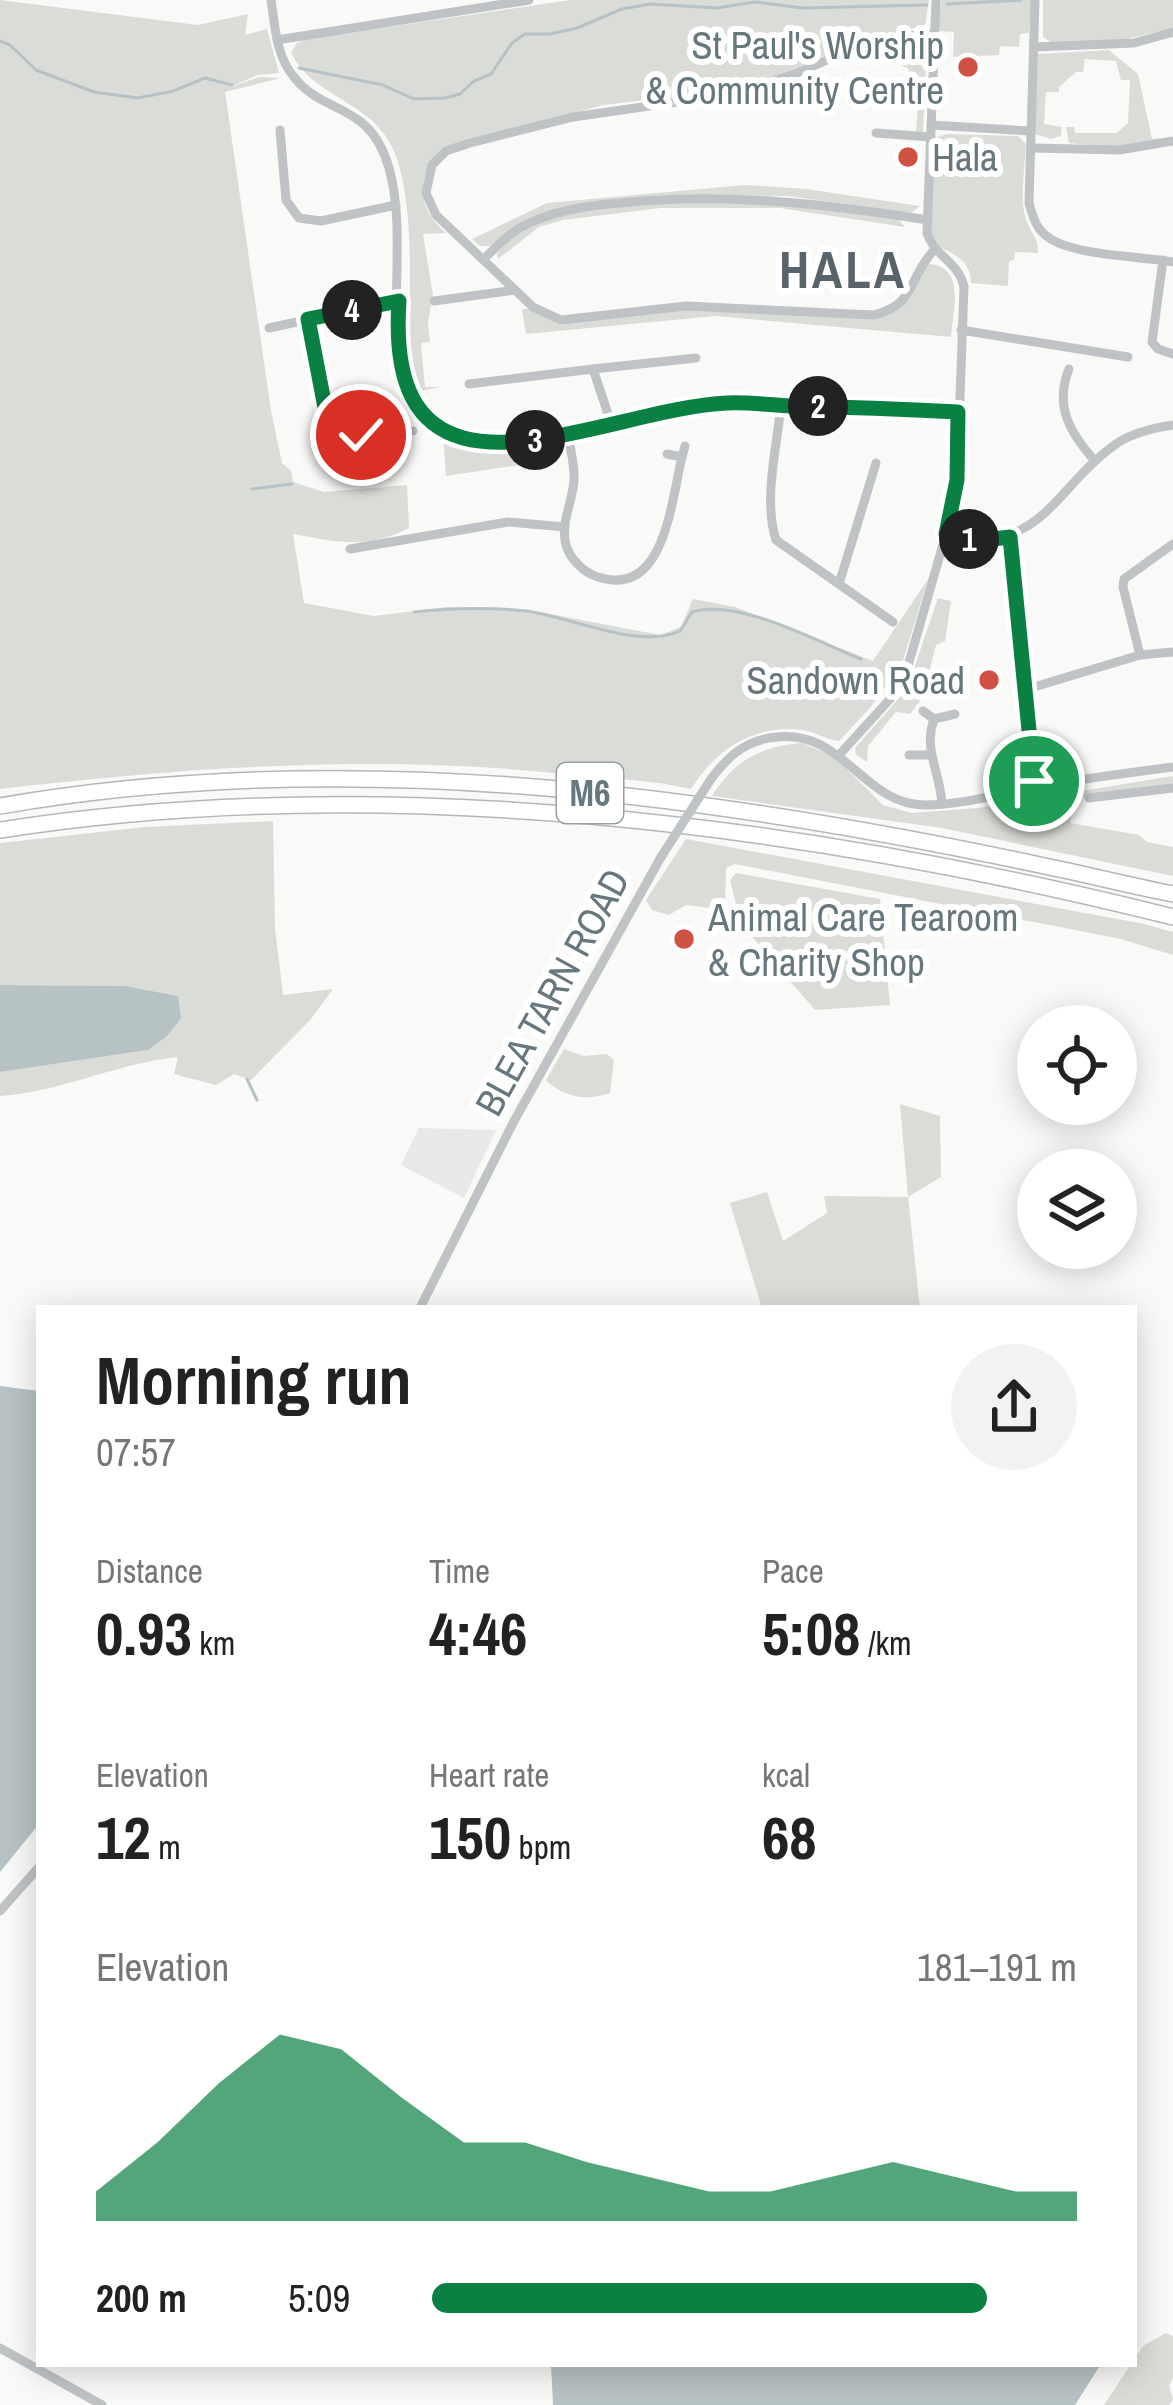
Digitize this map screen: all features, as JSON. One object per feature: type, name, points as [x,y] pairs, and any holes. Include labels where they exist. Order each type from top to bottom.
[{"type":"highway","name":"M6","points":[[0,806],[252,779],[540,788],[794,820],[1173,894]]},
{"type":"highway","name":"M6","points":[[0,830],[87,819],[310,805],[536,813],[703,828],[808,844],[1173,917]]},
{"type":"street","points":[[271,0],[284,62],[302,87],[344,108],[375,138],[388,164],[396,205],[406,378],[426,418],[446,432],[479,443],[518,444],[729,403],[958,412]]},
{"type":"street","points":[[278,40],[529,0]]},
{"type":"street","points":[[936,0],[928,239],[961,274],[957,480],[905,676],[840,754],[885,793],[910,804],[942,804],[1173,767]]},
{"type":"street","points":[[1035,0],[1029,203],[1037,226],[1049,238],[1076,248],[1168,261],[1152,342],[1173,355]]},
{"type":"street","points":[[1034,47],[1134,43],[1173,32]]},
{"type":"street","points":[[934,34],[877,38],[795,74],[734,94],[573,117],[446,152],[427,178],[436,215],[533,307],[561,320],[686,306],[874,315],[899,309],[917,270],[934,250]]},
{"type":"street","points":[[280,130],[287,150],[286,200],[299,218],[321,221],[396,205]]},
{"type":"street","points":[[876,133],[1030,130]]},
{"type":"street","points":[[1033,148],[1119,150],[1173,141]]},
{"type":"street","points":[[484,259],[526,224],[561,211],[622,203],[698,197],[783,200],[928,220]]},
{"type":"street","points":[[434,301],[515,290]]},
{"type":"street","points":[[269,328],[399,301]]},
{"type":"street","points":[[308,319],[328,423],[342,433],[392,427],[412,431]]},
{"type":"street","points":[[961,330],[1128,357]]},
{"type":"street","points":[[469,384],[696,358]]},
{"type":"street","points":[[593,369],[610,423]]},
{"type":"street","points":[[1069,369],[1062,386],[1063,407],[1071,432],[1095,461]]},
{"type":"street","points":[[483,382],[484,398]]},
{"type":"street","points":[[781,405],[772,527],[776,540],[893,622]]},
{"type":"street","points":[[946,534],[976,541],[1010,537],[1034,525],[1095,461],[1122,440],[1173,425]]},
{"type":"street","points":[[568,434],[574,484],[565,527],[572,557],[592,575],[621,579],[647,569],[656,556],[683,452],[667,454]]},
{"type":"street","points":[[839,584],[872,468]]},
{"type":"street","points":[[350,549],[508,522],[565,527]]},
{"type":"street","points":[[1010,537],[1035,788]]},
{"type":"street","points":[[1140,655],[1124,579],[1173,544]]},
{"type":"street","points":[[1024,690],[1140,655],[1173,652]]},
{"type":"street","points":[[923,711],[934,719],[955,714]]},
{"type":"street","points":[[934,719],[927,738],[941,782],[942,804]]},
{"type":"street","name":"BLEA TARN ROAD","points":[[422,1305],[513,1123],[661,857],[711,779],[728,757],[753,741],[775,736],[804,736],[840,754]]},
{"type":"street","points":[[909,755],[931,755]]},
{"type":"street","points":[[1089,798],[1173,788]]},
{"type":"street","points":[[1108,796],[1109,813]]},
{"type":"street","points":[[0,1911],[36,1870]]},
{"type":"street","points":[[0,2348],[102,2405]]},
{"type":"shaded area","points":[[0,0],[198,25],[248,14],[245,35],[267,29],[279,73],[257,75],[231,87],[259,77],[281,78],[225,92],[282,463],[291,471],[293,482],[324,492],[407,485],[409,528],[394,535],[352,542],[293,534],[304,603],[374,616],[447,607],[524,609],[660,635],[681,627],[693,599],[735,607],[873,661],[928,579],[902,664],[870,708],[839,741],[803,730],[753,735],[712,762],[691,789],[501,768],[358,764],[144,774],[0,789]]},
{"type":"shaded area","points":[[570,0],[929,0],[925,26],[853,41],[794,71],[732,90],[603,105],[439,151],[426,172],[423,194],[430,214],[446,233],[423,234],[433,295],[430,342],[421,343],[425,387],[441,387],[420,391],[410,355],[408,226],[398,162],[377,126],[316,82],[291,53],[307,39]]},
{"type":"shaded area","points":[[941,0],[1031,0],[1029,33],[1020,34],[1019,47],[1000,46],[999,55],[953,57],[954,32],[938,31]]},
{"type":"shaded area","points":[[1043,0],[1173,0],[1173,28],[1114,42],[1051,42],[1043,37]]},
{"type":"shaded area","points":[[918,38],[927,47],[923,132],[916,133],[920,77],[907,75],[909,69],[885,57],[882,62],[876,51],[844,66],[842,60],[888,39]]},
{"type":"shaded area","points":[[1109,50],[1138,74],[1152,139],[1173,138],[1108,147],[1069,143],[1066,127],[1074,127],[1075,133],[1117,133],[1128,123],[1130,80],[1121,80],[1116,61],[1085,59],[1083,72],[1076,72],[1059,92],[1046,92],[1044,124],[1062,127],[1061,136],[1051,139],[1035,134],[1038,54]]},
{"type":"shaded area","points":[[1018,136],[1026,144],[1024,208],[1038,253],[1015,252],[1014,260],[1009,261],[1008,286],[971,283],[965,263],[935,245],[931,234],[934,145],[937,137]]},
{"type":"shaded area","points":[[745,185],[920,206],[911,213],[788,196],[667,195],[566,206],[490,246],[480,246],[472,239],[547,203]]},
{"type":"shaded area","points":[[697,200],[784,202],[898,219],[905,227],[780,208],[661,208],[539,227],[498,259],[512,237],[559,215]]},
{"type":"shaded area","points":[[930,264],[949,273],[953,282],[951,337],[715,316],[526,334],[522,310],[533,307],[561,320],[686,306],[874,315],[899,309],[918,270]]},
{"type":"shaded area","points":[[443,436],[488,451],[537,449],[539,462],[446,476]]},
{"type":"shaded area","points":[[938,598],[951,601],[945,641],[936,645],[923,697],[910,714],[896,712],[868,746],[867,762],[856,755],[855,748],[907,689]]},
{"type":"shaded area","points":[[802,743],[835,757],[883,805],[912,813],[978,808],[1173,776],[1173,784],[1085,796],[1073,806],[1070,823],[1139,835],[1147,842],[1173,847],[1173,876],[942,828],[712,796],[750,758]]},
{"type":"shaded area","points":[[273,821],[275,928],[283,995],[333,989],[311,1019],[251,1080],[234,1074],[216,1085],[174,1074],[178,1057],[0,1096],[0,1072],[148,1050],[178,996],[126,986],[0,985],[0,843],[145,827]]},
{"type":"shaded area","points":[[686,839],[1139,923],[1173,932],[1173,955],[1121,939],[735,864],[726,868],[725,910],[686,905],[669,915],[652,910],[646,900]]},
{"type":"shaded area","points":[[736,873],[880,899],[890,1005],[815,1010],[741,924],[730,880]]},
{"type":"shaded area","points":[[0,985],[126,986],[178,996],[181,1018],[148,1050],[0,1072]]},
{"type":"shaded area","points":[[564,1049],[584,1056],[607,1054],[614,1060],[610,1093],[576,1096],[546,1080]]},
{"type":"shaded area","points":[[900,1104],[940,1116],[941,1177],[908,1197]]},
{"type":"shaded area","points":[[419,1128],[496,1130],[464,1198],[401,1165]]},
{"type":"shaded area","points":[[767,1192],[783,1241],[827,1213],[824,1196],[908,1197],[920,1305],[761,1305],[730,1203]]},
{"type":"shaded area","points":[[0,1386],[36,1391],[36,1828],[0,1872]]},
{"type":"shaded area","points":[[1166,2333],[1173,2336],[1169,2386],[1173,2399],[1169,2405],[1104,2405],[1129,2367],[1137,2367],[1143,2346]]},
{"type":"shaded area","points":[[551,2367],[1099,2367],[1075,2405],[553,2405]]},
{"type":"waterway","points":[[947,4],[1021,0]]},
{"type":"waterway","points":[[299,68],[383,85],[414,99],[445,98],[491,74],[512,43],[525,34],[577,28],[622,9],[650,4],[717,8],[755,2],[803,8],[927,5]]},
{"type":"waterway","points":[[0,41],[36,70],[94,92],[138,98],[205,78],[232,85]]},
{"type":"waterway","points":[[252,489],[292,484]]},
{"type":"waterway","points":[[414,612],[526,611],[645,637],[680,631],[692,612],[731,611],[777,624],[861,659]]},
{"type":"waterway","points":[[247,1079],[257,1100]]},
{"type":"place","name":"St Paul's Worship & Community Centre","points":[[968,67]]},
{"type":"place","name":"Hala","points":[[908,157]]},
{"type":"place","name":"Sandown Road","points":[[989,680]]},
{"type":"place","name":"Animal Care Tearoom & Charity Shop","points":[[684,939]]},
{"type":"district","name":"HALA","points":[[843,269]]},
{"type":"route","points":[[361,435],[342,433],[328,423],[308,319],[399,301],[406,378],[418,407],[446,432],[479,443],[518,444],[729,403],[958,412],[957,480],[946,534],[976,541],[1010,537],[1034,781]]}]
